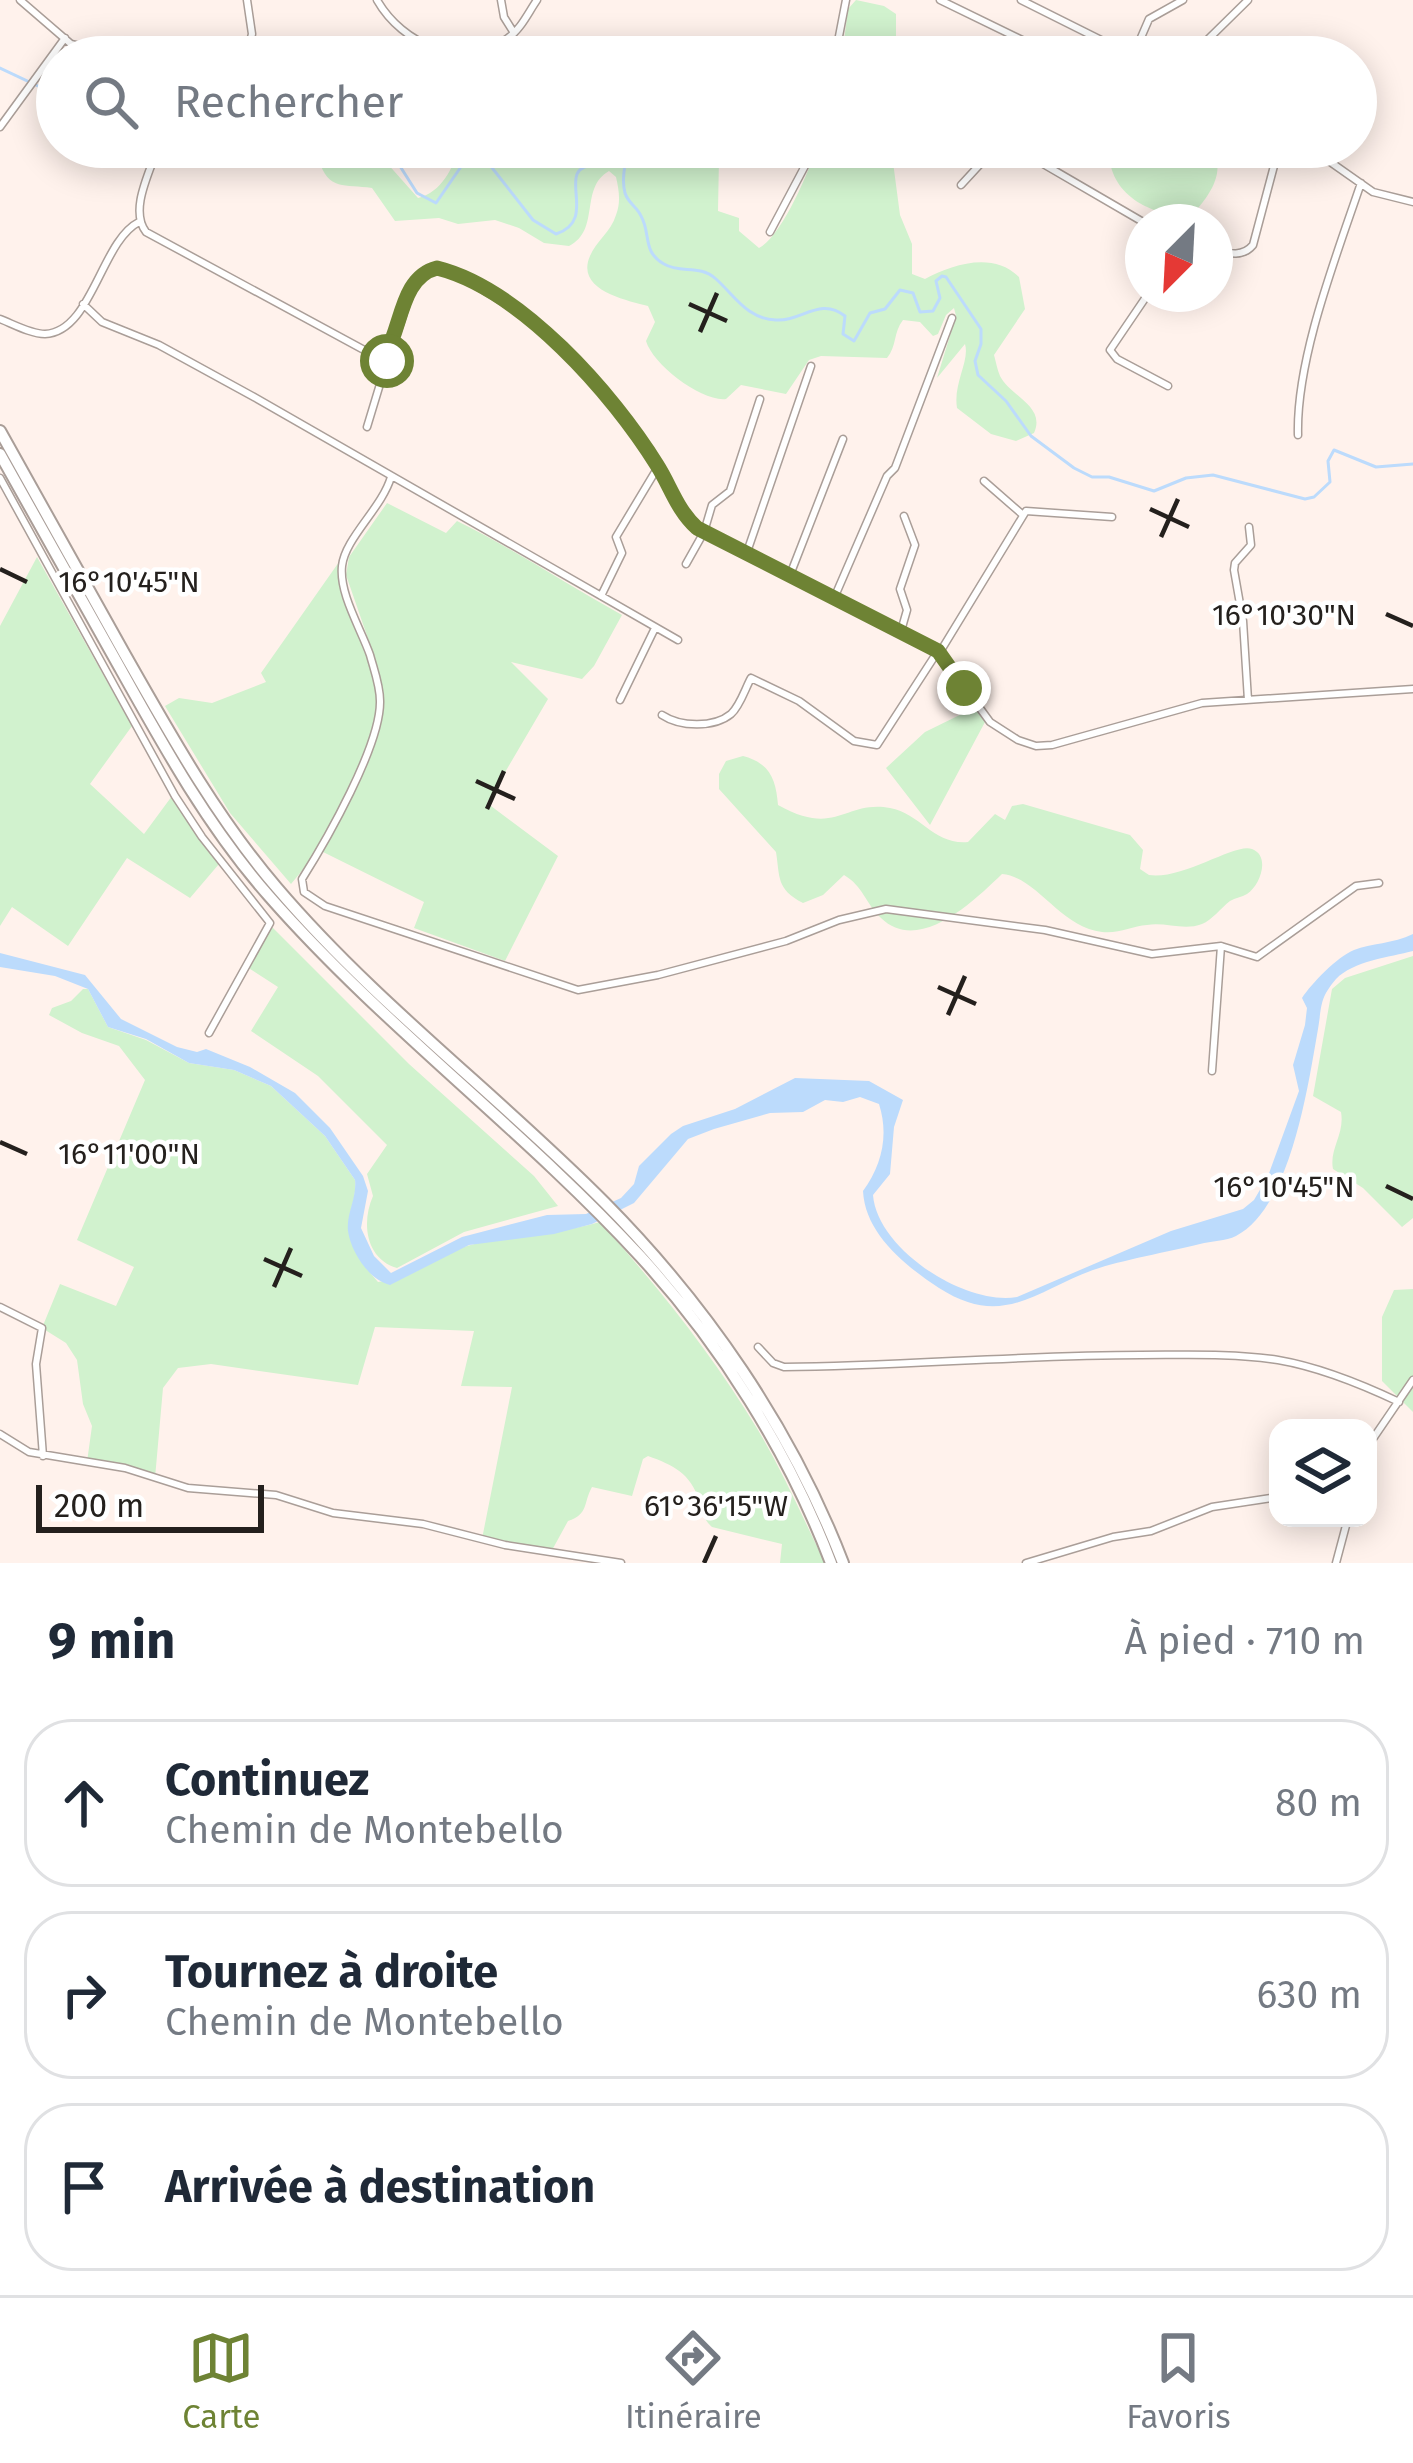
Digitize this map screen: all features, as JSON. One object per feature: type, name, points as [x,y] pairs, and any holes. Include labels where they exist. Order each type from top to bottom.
[{"type":"highway","points":[[0,431],[172,739],[222,817],[275,886],[392,1007],[691,1300],[771,1415],[843,1563]]},
{"type":"highway","points":[[0,454],[163,745],[263,890],[363,995],[594,1200]]},
{"type":"highway","points":[[615,1222],[761,1422],[794,1480],[831,1563]]},
{"type":"street","points":[[20,0],[63,36]]},
{"type":"street","points":[[247,0],[251,36]]},
{"type":"street","points":[[377,0],[394,24],[416,36]]},
{"type":"street","points":[[501,0],[514,33]]},
{"type":"street","points":[[509,36],[537,0]]},
{"type":"street","points":[[839,36],[846,0]]},
{"type":"street","points":[[940,0],[1014,36]]},
{"type":"street","points":[[1021,0],[1092,36]]},
{"type":"street","points":[[1142,36],[1149,19],[1183,0]]},
{"type":"street","points":[[1211,36],[1248,0]]},
{"type":"street","points":[[0,127],[36,81]]},
{"type":"street","points":[[152,168],[140,207],[139,222],[146,232],[370,354],[386,353]]},
{"type":"street","points":[[770,232],[803,168]]},
{"type":"street","points":[[961,184],[976,168]]},
{"type":"street","points":[[1050,168],[1125,212]]},
{"type":"street","points":[[1233,253],[1253,245],[1273,168]]},
{"type":"street","points":[[1339,168],[1386,198],[1413,202]]},
{"type":"street","points":[[1298,435],[1302,378],[1361,183]]},
{"type":"street","points":[[0,319],[40,334],[50,333],[83,304],[121,236],[139,222]]},
{"type":"street","points":[[367,427],[386,353],[413,284],[428,270],[448,271],[492,295],[564,347],[658,467],[680,509],[704,532],[939,651],[980,711],[1006,733],[1036,746],[1052,746],[1186,707],[1413,689]]},
{"type":"street","points":[[83,304],[102,322],[158,345],[391,477],[401,478],[678,640]]},
{"type":"street","points":[[1136,312],[1110,350],[1168,386]]},
{"type":"street","points":[[835,596],[887,476],[895,468],[952,318]]},
{"type":"street","points":[[747,552],[811,367]]},
{"type":"street","points":[[686,564],[704,532],[710,509],[730,491],[760,399]]},
{"type":"street","points":[[790,575],[843,439]]},
{"type":"street","points":[[601,596],[622,553],[616,537],[658,467]]},
{"type":"street","points":[[391,477],[342,567],[379,684],[379,717],[323,847],[302,879],[310,899],[578,990],[658,975],[886,909],[1045,930],[1152,954],[1221,946],[1256,957],[1356,886],[1379,883]]},
{"type":"street","points":[[0,478],[175,796],[270,923],[209,1033]]},
{"type":"street","points":[[984,481],[1023,515]]},
{"type":"street","points":[[662,716],[682,724],[720,719],[735,712],[751,678],[800,701],[845,736],[863,745],[878,745],[1023,515],[1031,510],[1112,517]]},
{"type":"street","points":[[901,631],[908,610],[900,589],[915,545],[904,516]]},
{"type":"street","points":[[1248,700],[1234,570],[1251,545],[1249,527]]},
{"type":"street","points":[[620,700],[655,627]]},
{"type":"street","points":[[1212,1071],[1221,946]]},
{"type":"street","points":[[0,1307],[42,1328],[37,1377],[43,1456]]},
{"type":"street","points":[[758,1347],[784,1367],[1034,1355],[1263,1359],[1314,1369],[1399,1402]]},
{"type":"street","points":[[1377,1433],[1413,1380]]},
{"type":"street","points":[[0,1434],[43,1456],[125,1468],[206,1492],[276,1495],[333,1513],[423,1524],[505,1544],[621,1563]]},
{"type":"street","points":[[1026,1563],[1113,1537],[1151,1531],[1212,1507],[1269,1498]]},
{"type":"street","points":[[1336,1563],[1346,1527]]},
{"type":"green space","points":[[856,0],[884,6],[896,14],[896,36],[845,36],[848,9]]},
{"type":"green space","points":[[322,168],[391,168],[418,198],[440,185],[450,171],[719,168],[718,211],[739,218],[739,231],[759,248],[785,218],[809,168],[894,168],[900,215],[912,244],[912,274],[925,279],[960,265],[985,262],[1019,277],[1025,309],[994,355],[1000,376],[1035,416],[1034,433],[1016,441],[991,434],[957,408],[965,344],[937,378],[956,316],[954,308],[933,336],[920,322],[903,320],[887,358],[821,356],[809,360],[786,394],[741,385],[726,399],[692,388],[650,351],[646,341],[655,322],[648,306],[605,292],[590,277],[590,256],[619,205],[616,177],[609,171],[595,188],[585,230],[569,246],[544,243],[495,220],[458,224],[439,218],[395,221],[372,188],[333,181]]},
{"type":"green space","points":[[1112,168],[1217,168],[1200,204],[1142,204],[1123,189]]},
{"type":"green space","points":[[387,503],[446,533],[457,521],[622,615],[582,679],[511,662],[548,699],[487,803],[558,856],[505,961],[414,928],[424,902],[319,850],[291,884],[230,813],[165,706],[179,698],[212,703],[266,682],[261,673],[339,562],[339,582],[365,653],[373,653],[346,575],[349,557]]},
{"type":"green space","points":[[37,557],[132,726],[90,784],[144,834],[172,796],[219,864],[190,898],[127,858],[68,946],[12,907],[0,926],[0,626]]},
{"type":"green space","points":[[974,708],[985,722],[930,825],[886,768],[925,732]]},
{"type":"green space","points":[[743,756],[760,763],[770,774],[778,805],[814,818],[890,808],[946,839],[968,842],[995,814],[1005,820],[1012,806],[1023,804],[1130,835],[1143,850],[1140,869],[1149,875],[1177,872],[1244,848],[1258,853],[1261,871],[1247,894],[1195,926],[1154,924],[1108,932],[1087,928],[1015,877],[1002,874],[946,920],[912,930],[896,928],[881,918],[844,875],[823,895],[803,903],[788,893],[781,882],[776,852],[719,789],[719,774],[726,761]]},
{"type":"green space","points":[[271,926],[409,1064],[534,1176],[558,1206],[464,1232],[397,1268],[378,1257],[367,1228],[373,1196],[367,1174],[387,1145],[318,1076],[251,1031],[278,987],[247,967]]},
{"type":"green space","points":[[1413,956],[1413,1218],[1402,1227],[1363,1188],[1333,1169],[1341,1112],[1313,1096],[1332,989],[1345,978]]},
{"type":"green space","points":[[88,989],[108,1027],[189,1063],[234,1070],[271,1086],[325,1136],[355,1180],[350,1237],[378,1282],[467,1246],[600,1222],[684,1322],[741,1402],[825,1563],[780,1563],[782,1544],[712,1527],[686,1477],[648,1456],[632,1496],[592,1487],[582,1511],[568,1521],[551,1552],[482,1539],[512,1387],[461,1386],[474,1331],[375,1327],[358,1385],[211,1364],[178,1368],[163,1388],[155,1478],[87,1462],[92,1426],[83,1404],[77,1360],[66,1343],[42,1328],[60,1284],[116,1306],[134,1267],[77,1240],[145,1080],[119,1046],[49,1015],[52,1008],[71,1001]]},
{"type":"green space","points":[[1413,1289],[1413,1412],[1382,1381],[1382,1317],[1394,1290]]},
{"type":"water","points":[[1413,934],[1413,951],[1352,968],[1327,992],[1294,1143],[1271,1199],[1255,1221],[1232,1238],[1105,1266],[1001,1306],[962,1300],[939,1288],[900,1258],[879,1234],[863,1191],[882,1149],[882,1116],[879,1104],[860,1097],[825,1100],[803,1112],[770,1113],[688,1139],[634,1203],[592,1224],[469,1245],[390,1285],[368,1271],[350,1239],[355,1180],[325,1136],[271,1086],[234,1070],[189,1063],[146,1039],[108,1027],[88,989],[55,976],[0,967],[0,953],[85,975],[121,1019],[177,1047],[197,1052],[206,1049],[250,1067],[295,1093],[330,1128],[363,1176],[368,1191],[361,1228],[374,1256],[391,1273],[462,1237],[547,1215],[586,1214],[621,1198],[634,1184],[639,1166],[671,1134],[795,1078],[869,1081],[903,1100],[894,1127],[890,1174],[873,1195],[878,1215],[890,1235],[927,1270],[973,1292],[1017,1297],[1171,1231],[1243,1209],[1254,1200],[1268,1176],[1299,1091],[1293,1065],[1305,1025],[1307,1008],[1302,998],[1347,953]]},
{"type":"waterway","points":[[0,68],[36,85]]},
{"type":"waterway","points":[[401,168],[417,193],[436,203],[460,168]]},
{"type":"waterway","points":[[492,168],[533,220],[556,234],[575,217],[577,174],[583,168]]},
{"type":"waterway","points":[[625,168],[625,193],[644,222],[657,259],[670,267],[710,274],[757,316],[785,320],[827,308],[845,316],[843,334],[854,341],[870,313],[885,309],[900,290],[913,293],[920,312],[933,311],[940,298],[936,281],[946,277],[981,329],[975,361],[978,375],[1006,401],[1031,436],[1092,477],[1109,477],[1154,491],[1186,478],[1213,475],[1305,499],[1330,482],[1328,461],[1334,450],[1376,467],[1413,464]]},
{"type":"route","points":[[387,361],[406,299],[428,270],[448,271],[492,295],[579,362],[632,430],[680,509],[697,528],[938,651],[964,688]]}]
